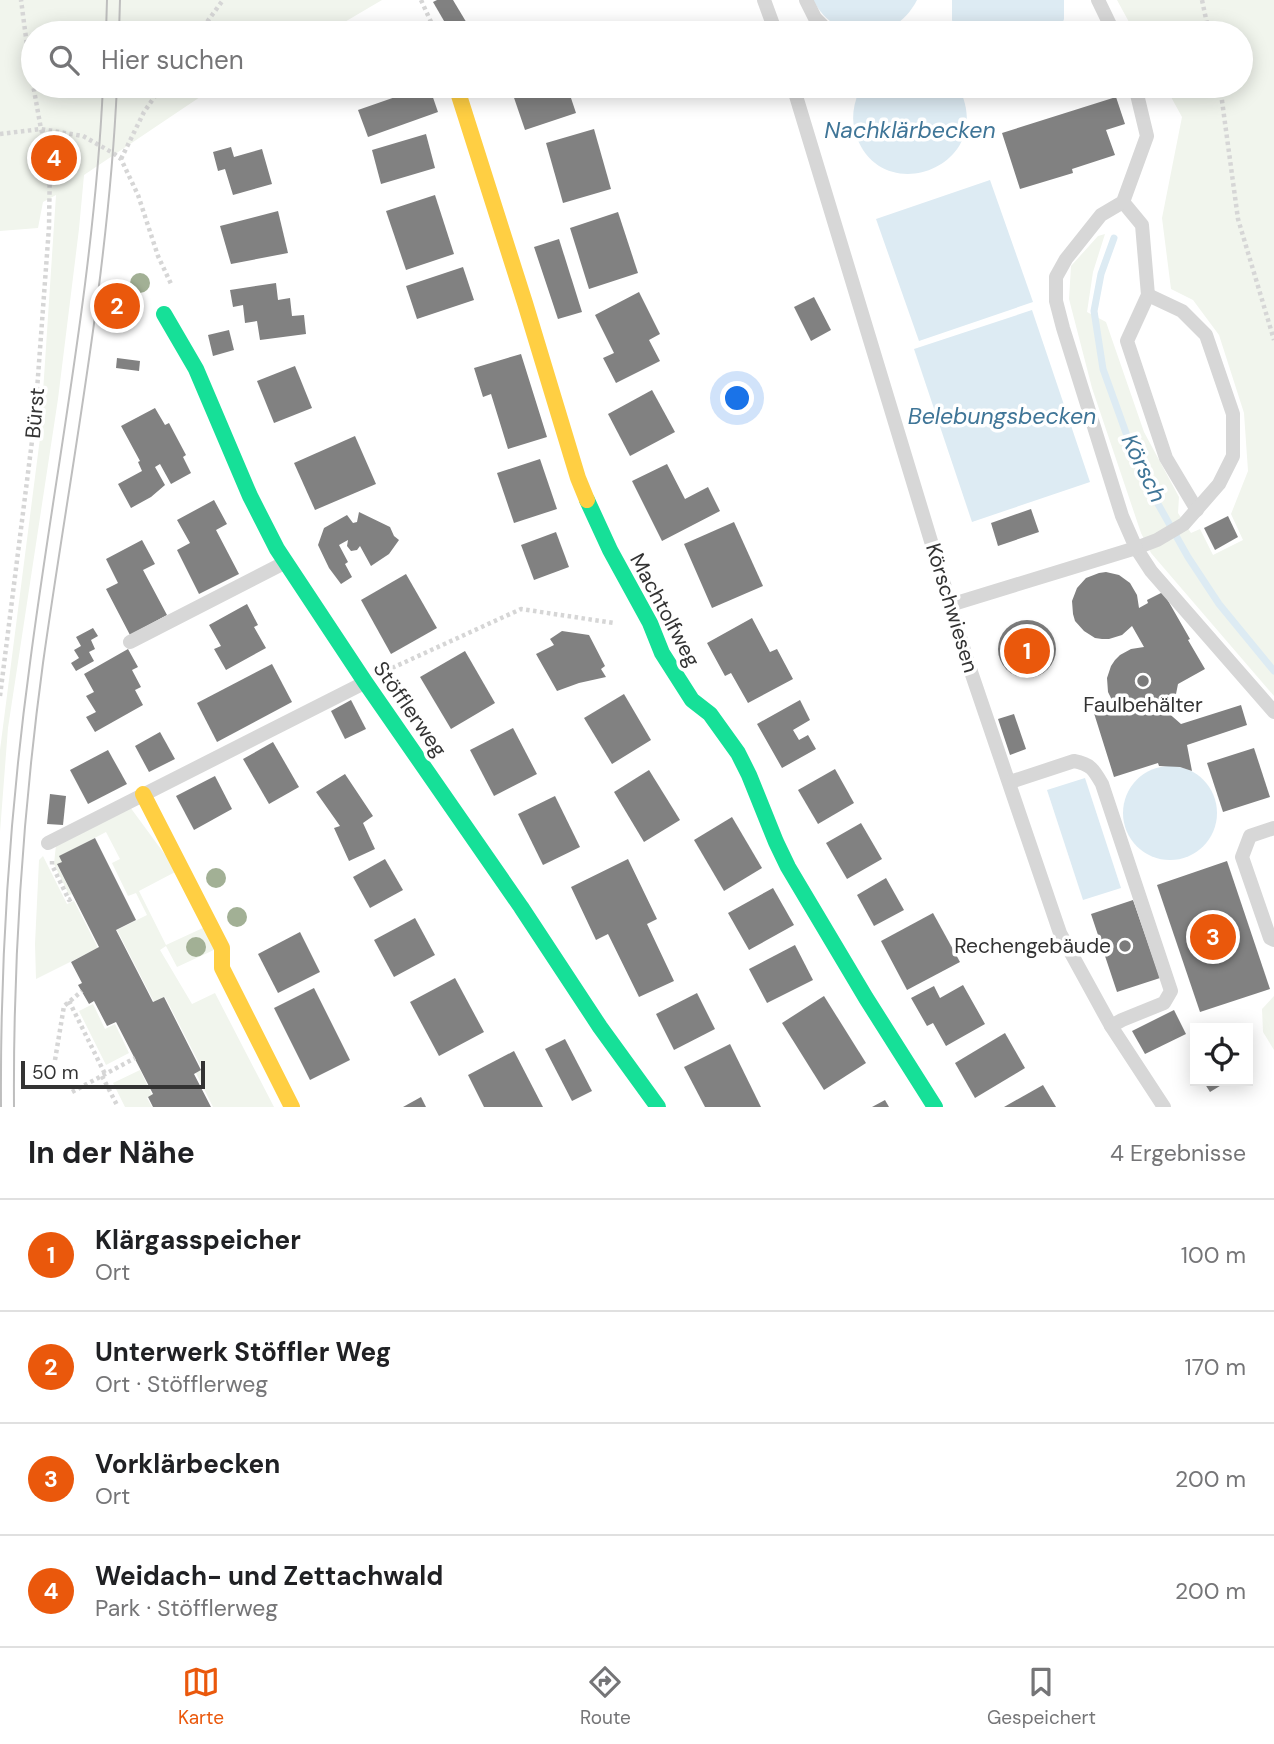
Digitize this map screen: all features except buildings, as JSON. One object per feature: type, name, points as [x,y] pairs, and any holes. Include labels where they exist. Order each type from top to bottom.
[{"type":"street","name":"Machtolfweg","points":[[460,98],[578,478],[610,550],[676,677],[692,700],[710,714],[738,753],[788,867],[935,1107]]},
{"type":"street","name":"Stöfflerweg","points":[[164,314],[196,369],[250,496],[285,563],[657,1107]]},
{"type":"street","points":[[144,794],[222,948],[222,968],[292,1107]]},
{"type":"lane","points":[[764,0],[772,21]]},
{"type":"lane","points":[[806,0],[818,21]]},
{"type":"lane","points":[[1098,0],[1108,21]]},
{"type":"lane","name":"Körschwiesen","points":[[797,98],[967,660],[1060,933],[1111,1026],[1164,1107]]},
{"type":"lane","points":[[1138,98],[1147,136],[1123,202],[1101,215],[1066,259],[1056,277],[1056,301],[1122,516],[1136,548],[1151,571],[1274,712]]},
{"type":"lane","points":[[1123,202],[1142,225],[1148,296],[1126,341],[1166,458],[1197,510]]},
{"type":"lane","points":[[950,605],[1157,540],[1184,524],[1219,484],[1233,456],[1233,414],[1206,335],[1182,311],[1148,296]]},
{"type":"lane","points":[[130,642],[285,563]]},
{"type":"lane","points":[[51,841],[365,682]]},
{"type":"lane","points":[[1010,782],[1074,761],[1086,763],[1095,771],[1102,784],[1171,991],[1164,1003],[1111,1026]]},
{"type":"lane","points":[[1274,828],[1250,836],[1242,857],[1270,938],[1274,940]]},
{"type":"path","name":"Bürst","points":[[22,0],[24,21]]},
{"type":"path","points":[[208,21],[223,0]]},
{"type":"path","points":[[421,0],[431,21]]},
{"type":"path","points":[[1202,0],[1206,21]]},
{"type":"path","name":"Bürst","points":[[0,696],[36,417],[49,214],[50,158],[35,98]]},
{"type":"path","points":[[121,159],[154,98]]},
{"type":"path","points":[[1222,98],[1238,219],[1274,340]]},
{"type":"path","points":[[0,134],[41,129],[83,136],[121,159],[138,195],[155,247],[173,289],[164,314]]},
{"type":"path","points":[[365,682],[521,609],[614,623],[650,623]]},
{"type":"path","points":[[51,841],[51,865],[69,900],[74,897]]},
{"type":"path","points":[[55,1060],[64,1006],[82,991]]},
{"type":"path","points":[[69,1001],[118,1107]]},
{"type":"path","points":[[72,1092],[135,1058]]},
{"type":"shaded area","points":[[0,0],[382,0],[346,21],[21,21],[21,98],[199,98],[84,175],[58,399],[8,728],[0,832],[0,750],[40,438],[56,195],[43,202],[38,228],[0,231]]},
{"type":"shaded area","points":[[1117,0],[1274,0],[1274,696],[1151,553],[1141,533],[1092,388],[1069,299],[1071,266],[1098,236],[1105,234],[1093,272],[1087,312],[1106,322],[1144,432],[1179,497],[1178,513],[1191,533],[1200,529],[1213,555],[1243,540],[1231,514],[1248,471],[1244,413],[1219,335],[1193,300],[1171,289],[1162,218],[1182,117],[1172,98],[1253,98],[1253,21],[1128,21]]},
{"type":"shaded area","points":[[130,807],[177,871],[139,891],[166,945],[205,927],[216,949],[177,967],[166,946],[160,950],[192,1004],[215,993],[274,1107],[213,1107],[196,1073],[202,1069],[165,997],[154,1002],[117,930],[147,915],[136,893],[128,896],[112,863],[120,859],[106,832],[60,856],[62,862],[57,865],[72,894],[69,895],[54,864],[56,845]]},
{"type":"shaded area","points":[[43,856],[67,904],[74,901],[98,948],[36,979],[39,860]]},
{"type":"shaded area","points":[[1274,996],[1274,1050],[1263,1032],[1262,1009]]},
{"type":"shaded area","points":[[93,1004],[105,1029],[115,1024],[129,1053],[106,1065],[79,1011]]},
{"type":"shaded area","points":[[140,1070],[152,1095],[147,1098],[152,1107],[125,1107],[113,1083]]},
{"type":"water","points":[[813,0],[917,0],[900,21],[831,21]]},
{"type":"water","points":[[952,0],[1064,0],[1063,21],[952,20]]},
{"type":"water","name":"Nachklärbecken","points":[[856,98],[962,98],[967,114],[963,137],[951,156],[933,168],[912,174],[890,171],[871,160],[857,138],[853,111]]},
{"type":"water","name":"Belebungsbecken","points":[[990,180],[1033,302],[919,341],[876,219]]},
{"type":"water","name":"Belebungsbecken","points":[[1032,310],[1090,482],[972,522],[914,349]]},
{"type":"water","points":[[1170,766],[1188,769],[1203,780],[1214,795],[1217,813],[1214,831],[1203,846],[1188,857],[1170,860],[1152,857],[1137,846],[1126,831],[1123,813],[1126,795],[1137,780],[1152,769]]},
{"type":"water","points":[[1085,778],[1121,888],[1083,900],[1047,790]]},
{"type":"waterway","name":"Körsch","points":[[1114,238],[1101,274],[1094,311],[1103,369],[1130,444],[1158,504],[1188,557],[1219,604],[1274,671]]},
{"type":"tram line","points":[[106,21],[107,0]]},
{"type":"tram line","points":[[119,21],[120,0]]},
{"type":"tram line","points":[[1,1107],[4,940],[17,774],[40,591],[83,303],[102,98]]},
{"type":"tram line","points":[[14,1107],[17,940],[30,774],[43,663],[97,303],[116,98]]},
{"type":"traffic: fast","points":[[164,314],[196,369],[250,496],[277,549],[600,1027],[658,1107]]},
{"type":"traffic: fast","points":[[587,500],[610,550],[650,623],[662,653],[692,700],[710,714],[738,753],[788,867],[935,1107]]},
{"type":"traffic: slow","points":[[460,98],[587,500]]},
{"type":"traffic: slow","points":[[143,794],[222,948],[222,968],[292,1107]]},
{"type":"place","name":"Weidach- und Zettachwald","points":[[54,158]]},
{"type":"place","name":"Unterwerk Stöffler Weg","points":[[117,306]]},
{"type":"place","name":"Klärgasspeicher","points":[[1027,651]]},
{"type":"place","name":"Faulbehälter","points":[[1143,681]]},
{"type":"place","name":"Vorklärbecken","points":[[1213,937]]},
{"type":"place","name":"Rechengebäude","points":[[1125,946]]}]
